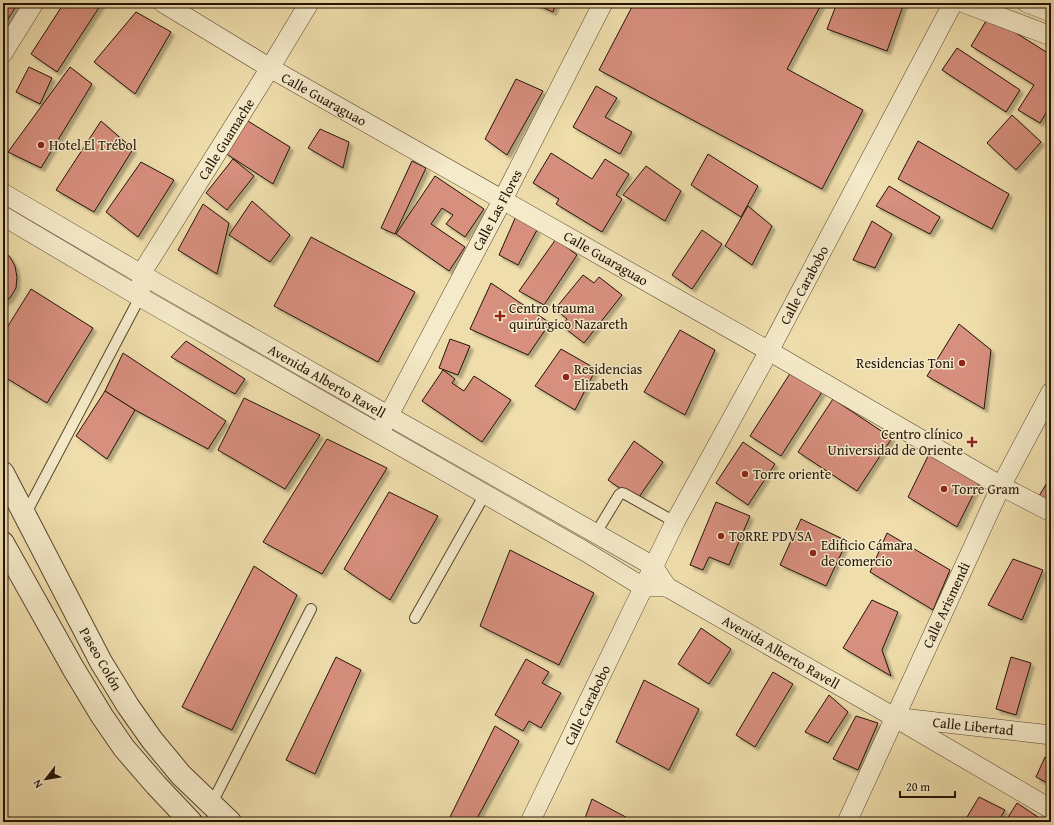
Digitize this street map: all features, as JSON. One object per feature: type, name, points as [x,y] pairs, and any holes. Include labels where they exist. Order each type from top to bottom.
[{"type":"street","points":[[3,53],[34,3]]},
{"type":"street","name":"Calle Guaraguao","points":[[162,3],[270,68],[769,351],[1000,486],[1051,512]]},
{"type":"street","name":"Calle Guamache","points":[[141,274],[309,3]]},
{"type":"street","name":"Calle Las Flores","points":[[379,433],[503,199],[603,3]]},
{"type":"street","name":"Calle Carabobo","points":[[530,822],[675,522],[769,351],[953,3]]},
{"type":"street","points":[[964,3],[1051,36]]},
{"type":"street","points":[[1027,3],[1051,12]]},
{"type":"street","name":"Avenida Alberto Ravell","points":[[3,193],[141,274],[653,566]]},
{"type":"street","name":"Avenida Alberto Ravell","points":[[3,216],[140,297],[586,552],[643,587]]},
{"type":"street","points":[[140,297],[142,287],[141,274]]},
{"type":"street","name":"Calle Arismendi","points":[[847,822],[1000,486],[1051,392]]},
{"type":"street","name":"Paseo Colón","points":[[3,473],[101,662],[128,706],[152,740],[181,775],[230,822]]},
{"type":"street","name":"Paseo Colón","points":[[3,543],[73,668],[102,716],[124,748],[191,822]]},
{"type":"street","points":[[653,566],[667,587]]},
{"type":"street","points":[[643,587],[667,587]]},
{"type":"street","name":"Avenida Alberto Ravell","points":[[667,587],[1051,809]]},
{"type":"street","name":"Calle Libertad","points":[[894,717],[1051,735]]},
{"type":"lane","points":[[25,514],[140,297]]},
{"type":"lane","points":[[596,533],[622,493],[675,522]]},
{"type":"lane","points":[[415,618],[485,494]]},
{"type":"lane","points":[[211,804],[312,609]]},
{"type":"lane","points":[[156,785],[181,775]]},
{"type":"building","points":[[3,3],[18,3],[3,27]]},
{"type":"building","points":[[64,3],[102,3],[57,72],[31,54]]},
{"type":"building","points":[[533,3],[556,3],[553,12]]},
{"type":"building","points":[[634,3],[822,3],[787,69],[863,110],[822,189],[599,70]]},
{"type":"building","points":[[837,3],[904,3],[887,51],[827,29]]},
{"type":"building","points":[[136,12],[171,32],[135,94],[94,62]]},
{"type":"building","points":[[989,16],[1051,55],[1051,105],[1040,123],[1018,110],[1034,85],[971,46]]},
{"type":"building","points":[[957,48],[1020,90],[1006,112],[942,70]]},
{"type":"building","points":[[29,67],[52,78],[40,104],[16,92]]},
{"type":"building","points":[[70,67],[92,84],[41,168],[8,152]]},
{"type":"building","points":[[516,79],[543,91],[507,155],[485,139]]},
{"type":"building","points":[[596,86],[617,98],[605,117],[632,132],[620,154],[573,127]]},
{"type":"building","points":[[1012,115],[1041,142],[1016,170],[987,143]]},
{"type":"building","points":[[243,118],[290,147],[273,184],[225,153]]},
{"type":"building","points":[[101,121],[133,149],[94,212],[56,190]]},
{"type":"building","points":[[320,129],[349,142],[343,168],[308,148]]},
{"type":"building","points":[[918,141],[1009,194],[992,229],[898,179]]},
{"type":"building","points":[[551,153],[592,179],[605,159],[629,174],[616,195],[622,199],[602,232],[556,204],[559,199],[533,183]]},
{"type":"building","points":[[708,154],[758,186],[741,217],[691,185]]},
{"type":"building","points":[[233,159],[254,176],[227,210],[206,193]]},
{"type":"building","points":[[412,161],[426,168],[395,234],[381,228]]},
{"type":"building","points":[[141,162],[174,180],[138,237],[106,212]]},
{"type":"building","points":[[646,166],[681,191],[665,221],[623,195]]},
{"type":"building","points":[[435,176],[484,209],[465,237],[446,224],[453,215],[442,208],[431,224],[465,247],[449,271],[396,234]]},
{"type":"building","points":[[889,186],[940,217],[930,234],[876,206]]},
{"type":"building","points":[[252,201],[290,235],[270,262],[229,235]]},
{"type":"building","points":[[203,204],[229,223],[217,274],[178,250]]},
{"type":"building","points":[[748,206],[772,226],[752,265],[725,246]]},
{"type":"building","points":[[516,216],[537,230],[518,265],[499,255]]},
{"type":"building","points":[[872,221],[892,234],[875,268],[853,260]]},
{"type":"building","points":[[702,230],[722,244],[692,289],[672,275]]},
{"type":"building","points":[[311,237],[415,292],[378,362],[274,306]]},
{"type":"building","points":[[556,239],[577,255],[544,305],[519,291]]},
{"type":"building","points":[[3,251],[10,257],[15,266],[17,277],[16,288],[10,298],[3,304]]},
{"type":"building","points":[[583,275],[594,283],[599,277],[622,295],[584,343],[562,326],[567,319],[555,309]]},
{"type":"building","points":[[491,283],[550,323],[528,355],[470,329]]},
{"type":"building","points":[[31,289],[93,328],[47,403],[3,376],[3,334]]},
{"type":"building","name":"Residencias Toni","points":[[959,324],[991,350],[984,409],[927,376]]},
{"type":"building","points":[[680,330],[715,350],[685,415],[644,392]]},
{"type":"building","points":[[450,339],[470,346],[458,375],[439,368]]},
{"type":"building","points":[[186,341],[245,379],[235,394],[171,357]]},
{"type":"building","name":"Residencias Elizabeth","points":[[561,349],[596,369],[575,410],[535,386]]},
{"type":"building","points":[[123,353],[226,421],[208,449],[135,410],[105,391]]},
{"type":"building","points":[[443,370],[455,379],[452,383],[464,391],[474,376],[511,400],[482,442],[422,401]]},
{"type":"building","points":[[791,372],[822,392],[781,456],[750,436]]},
{"type":"building","points":[[105,391],[135,410],[107,459],[76,436]]},
{"type":"building","points":[[244,398],[320,435],[285,489],[218,450]]},
{"type":"building","points":[[833,399],[892,438],[857,491],[798,452]]},
{"type":"building","points":[[327,439],[387,468],[322,574],[263,542]]},
{"type":"building","points":[[634,441],[663,462],[637,500],[608,480]]},
{"type":"building","name":"Torre oriente","points":[[743,442],[775,464],[748,505],[716,483]]},
{"type":"building","name":"Torre Gram","points":[[930,452],[980,481],[957,527],[908,497]]},
{"type":"building","points":[[1051,476],[1051,503],[1039,496]]},
{"type":"building","points":[[389,492],[438,516],[390,600],[344,569]]},
{"type":"building","name":"TORRE PDVSA","points":[[716,502],[750,516],[729,565],[709,557],[703,570],[690,565]]},
{"type":"building","name":"Edificio Cámara de comercio","points":[[801,519],[847,541],[826,586],[780,565]]},
{"type":"building","points":[[887,533],[950,570],[933,610],[870,572]]},
{"type":"building","points":[[510,550],[594,593],[559,665],[480,626]]},
{"type":"building","points":[[1013,559],[1043,570],[1022,620],[988,605]]},
{"type":"building","points":[[254,566],[297,595],[232,730],[182,707]]},
{"type":"building","points":[[872,600],[898,612],[882,650],[891,676],[843,648]]},
{"type":"building","points":[[701,628],[731,649],[709,684],[678,664]]},
{"type":"building","points":[[336,657],[361,670],[315,774],[286,760]]},
{"type":"building","points":[[1011,657],[1031,663],[1016,715],[996,709]]},
{"type":"building","points":[[526,659],[549,672],[542,683],[561,693],[541,728],[529,721],[523,731],[495,715]]},
{"type":"building","points":[[773,672],[793,684],[755,747],[736,735]]},
{"type":"building","points":[[644,680],[699,709],[669,770],[616,742]]},
{"type":"building","points":[[829,695],[848,712],[828,743],[805,732]]},
{"type":"building","points":[[856,716],[878,723],[858,770],[833,759]]},
{"type":"building","points":[[495,726],[519,741],[475,822],[464,822],[450,817]]},
{"type":"building","points":[[1045,757],[1051,758],[1051,785],[1036,777]]},
{"type":"building","points":[[979,797],[1005,810],[998,822],[964,822]]},
{"type":"building","points":[[592,799],[635,822],[592,822],[585,818]]},
{"type":"building","points":[[1017,803],[1038,817],[1036,822],[1005,822]]},
{"type":"place","name":"Hotel El Trébol","points":[[41,145]]},
{"type":"place","name":"Centro trauma quirúrgico Nazareth","points":[[500,316]]},
{"type":"place","name":"Residencias Toni","points":[[962,363]]},
{"type":"place","name":"Residencias Elizabeth","points":[[566,377]]},
{"type":"place","name":"Centro clínico Universidad de Oriente","points":[[972,442]]},
{"type":"place","name":"Torre oriente","points":[[745,474]]},
{"type":"place","name":"Torre Gram","points":[[944,489]]},
{"type":"place","name":"TORRE PDVSA","points":[[721,536]]},
{"type":"place","name":"Edificio Cámara de comercio","points":[[813,553]]}]
